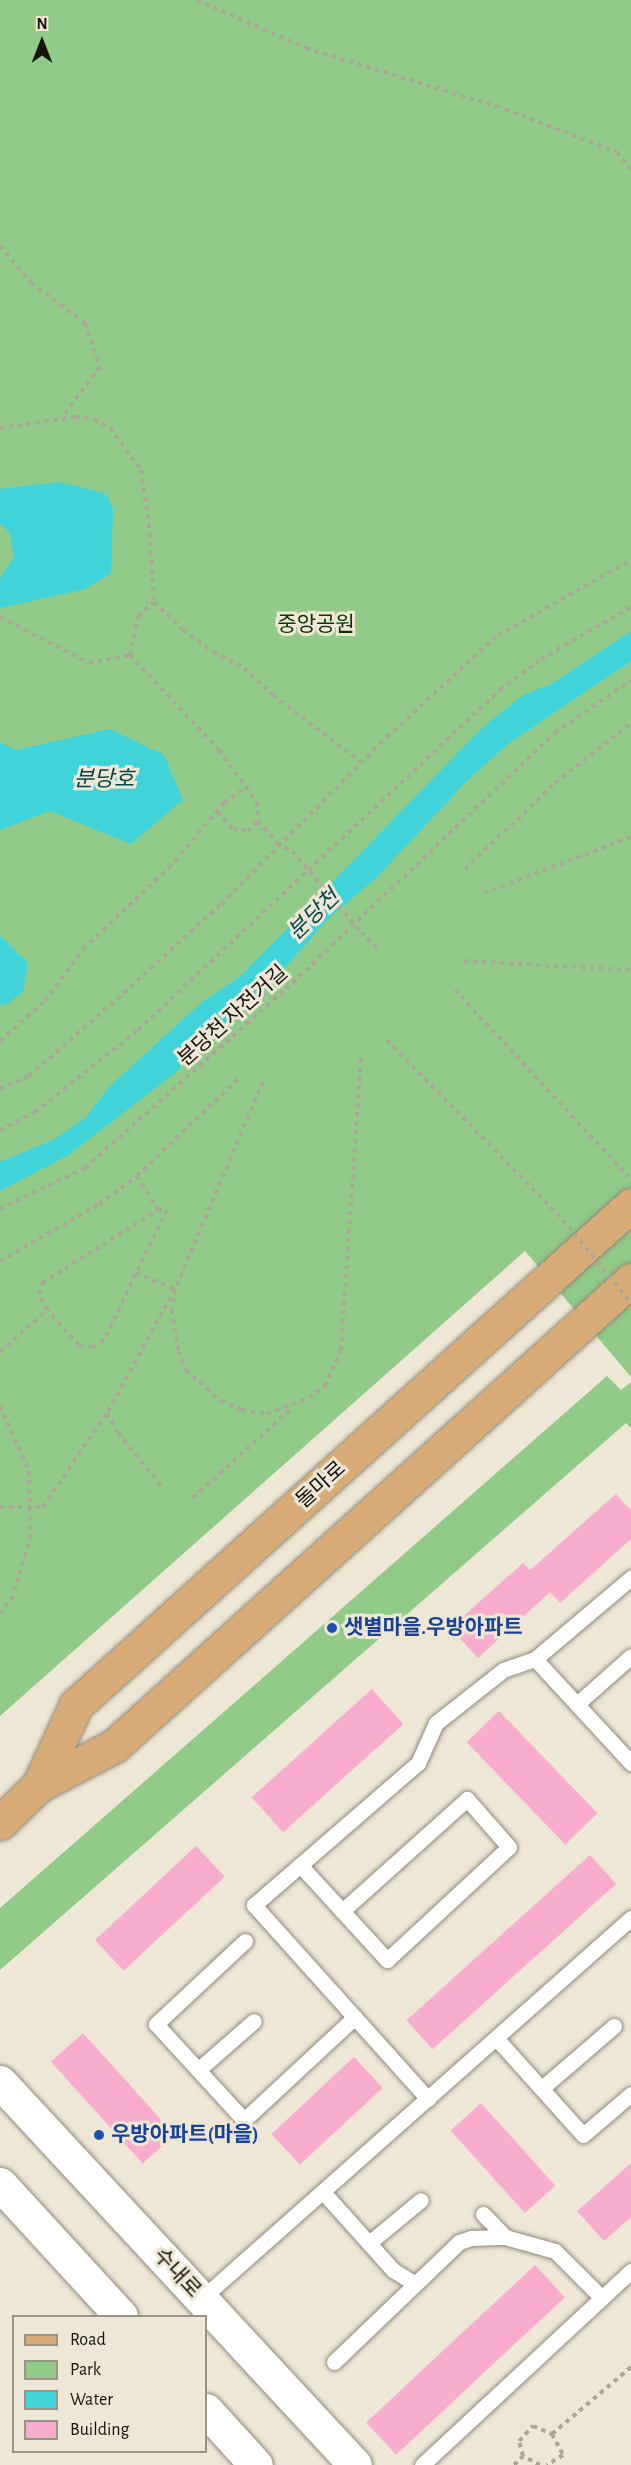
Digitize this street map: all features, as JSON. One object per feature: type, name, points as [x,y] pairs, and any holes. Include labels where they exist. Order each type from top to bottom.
[{"type":"main road","name":"돌마로","points":[[39,1785],[76,1705],[631,1205]]},
{"type":"main road","name":"돌마로","points":[[0,1823],[39,1785],[114,1746],[631,1280]]},
{"type":"main road","name":"수내로","points":[[0,2082],[355,2465]]},
{"type":"main road","points":[[0,2184],[120,2315]]},
{"type":"main road","points":[[207,2411],[256,2465]]},
{"type":"lane","points":[[428,2099],[254,1905],[417,1763],[436,1724],[503,1670],[536,1659],[631,1578]]},
{"type":"lane","points":[[576,1704],[631,1656]]},
{"type":"lane","points":[[536,1659],[631,1763]]},
{"type":"lane","points":[[300,1865],[342,1911],[387,1960],[509,1847],[467,1799],[342,1911]]},
{"type":"lane","points":[[201,2299],[631,1918]]},
{"type":"lane","points":[[245,1941],[156,2024],[244,2120],[355,2017]]},
{"type":"lane","points":[[198,2070],[254,2021]]},
{"type":"lane","points":[[542,2088],[614,2026]]},
{"type":"lane","points":[[496,2038],[583,2135],[631,2094]]},
{"type":"lane","points":[[323,2192],[393,2270],[415,2284]]},
{"type":"lane","points":[[369,2243],[421,2200]]},
{"type":"lane","points":[[483,2214],[505,2237]]},
{"type":"lane","points":[[334,2362],[459,2242],[505,2237],[555,2251],[602,2298]]},
{"type":"lane","points":[[422,2465],[631,2271]]},
{"type":"path","points":[[197,0],[306,48],[505,109],[617,152],[631,169]]},
{"type":"path","points":[[0,246],[31,284],[86,323],[100,367],[63,417]]},
{"type":"path","points":[[0,428],[63,417],[94,419],[110,428],[141,470],[150,533],[154,602],[183,630],[213,652],[244,668],[361,762]]},
{"type":"path","points":[[0,1089],[29,1076],[117,999],[280,844],[361,762],[498,635],[631,560]]},
{"type":"path","points":[[130,655],[138,616],[154,602]]},
{"type":"path","points":[[0,1130],[35,1112],[138,1030],[500,690],[541,660],[631,607]]},
{"type":"path","points":[[0,616],[89,663],[130,655]]},
{"type":"path","points":[[130,655],[219,750],[248,787],[257,802],[258,821],[280,844],[292,851],[377,948]]},
{"type":"path","name":"분당천 자전거길","points":[[0,1209],[84,1168],[286,988],[555,733],[631,680]]},
{"type":"path","points":[[465,869],[555,783],[631,723]]},
{"type":"path","points":[[0,1041],[45,1001],[83,949],[169,868],[218,812],[248,787]]},
{"type":"path","points":[[218,812],[233,829],[248,831],[258,821]]},
{"type":"path","points":[[484,893],[631,837]]},
{"type":"path","points":[[464,961],[631,970]]},
{"type":"path","points":[[455,990],[623,1171]]},
{"type":"path","points":[[387,1040],[562,1220],[631,1303]]},
{"type":"path","points":[[193,1498],[296,1404],[325,1386],[341,1350],[361,1057]]},
{"type":"path","points":[[0,1261],[99,1204],[137,1176],[239,1078]]},
{"type":"path","points":[[0,1507],[43,1507],[107,1413],[175,1289],[263,1082]]},
{"type":"path","points":[[137,1176],[158,1210]]},
{"type":"path","points":[[158,1210],[167,1210],[136,1273],[104,1340],[93,1347],[79,1345],[47,1310],[39,1294],[42,1283],[158,1210]]},
{"type":"path","points":[[136,1273],[175,1289]]},
{"type":"path","points":[[175,1289],[172,1310],[178,1351],[186,1370],[201,1385],[242,1410],[267,1414],[296,1404]]},
{"type":"path","points":[[0,1352],[47,1310]]},
{"type":"path","points":[[0,1406],[29,1471],[31,1535],[13,1596],[0,1613]]},
{"type":"path","points":[[107,1413],[118,1433],[163,1488]]},
{"type":"path","points":[[552,2434],[631,2367]]},
{"type":"path","points":[[540,2465],[523,2456],[519,2441],[532,2426],[552,2434],[564,2455],[547,2465]]},
{"type":"path","points":[[514,2465],[523,2456]]},
{"type":"green space","name":"중앙공원","points":[[0,0],[631,0],[631,1377],[525,1251],[0,1716]]},
{"type":"green space","points":[[607,1376],[621,1390],[631,1382],[631,1428],[626,1423],[0,1970],[0,1908]]},
{"type":"water","points":[[58,482],[104,493],[109,499],[113,510],[111,573],[85,589],[0,608],[0,578],[14,557],[10,533],[0,524],[0,489]]},
{"type":"water","name":"분당천","points":[[631,631],[631,661],[508,744],[467,781],[375,879],[329,918],[274,980],[175,1073],[67,1156],[0,1191],[0,1162],[55,1139],[87,1116],[109,1087],[202,1002],[242,975],[483,727],[523,695],[553,683]]},
{"type":"water","name":"분당호","points":[[110,729],[164,755],[183,800],[131,844],[50,811],[0,830],[0,742],[16,750]]},
{"type":"water","points":[[0,935],[28,963],[23,991],[8,1004],[0,1005]]},
{"type":"building","points":[[616,1494],[631,1510],[631,1539],[560,1603],[550,1592],[478,1658],[450,1628],[523,1563],[530,1570]]},
{"type":"building","points":[[372,1689],[403,1724],[283,1832],[252,1797]]},
{"type":"building","points":[[499,1711],[598,1813],[565,1844],[467,1742]]},
{"type":"building","points":[[196,1846],[225,1877],[124,1971],[95,1940]]},
{"type":"building","points":[[590,1855],[616,1884],[433,2049],[406,2020]]},
{"type":"building","points":[[83,2033],[175,2135],[143,2164],[51,2062]]},
{"type":"building","points":[[354,2057],[383,2088],[300,2165],[271,2134]]},
{"type":"building","points":[[481,2103],[555,2185],[525,2213],[451,2130]]},
{"type":"building","points":[[631,2163],[631,2217],[604,2241],[577,2211]]},
{"type":"building","points":[[535,2265],[565,2297],[396,2455],[366,2423]]},
{"type":"place","name":"샛별마을.우방아파트","points":[[332,1628]]},
{"type":"place","name":"우방아파트(마을)","points":[[99,2135]]}]
